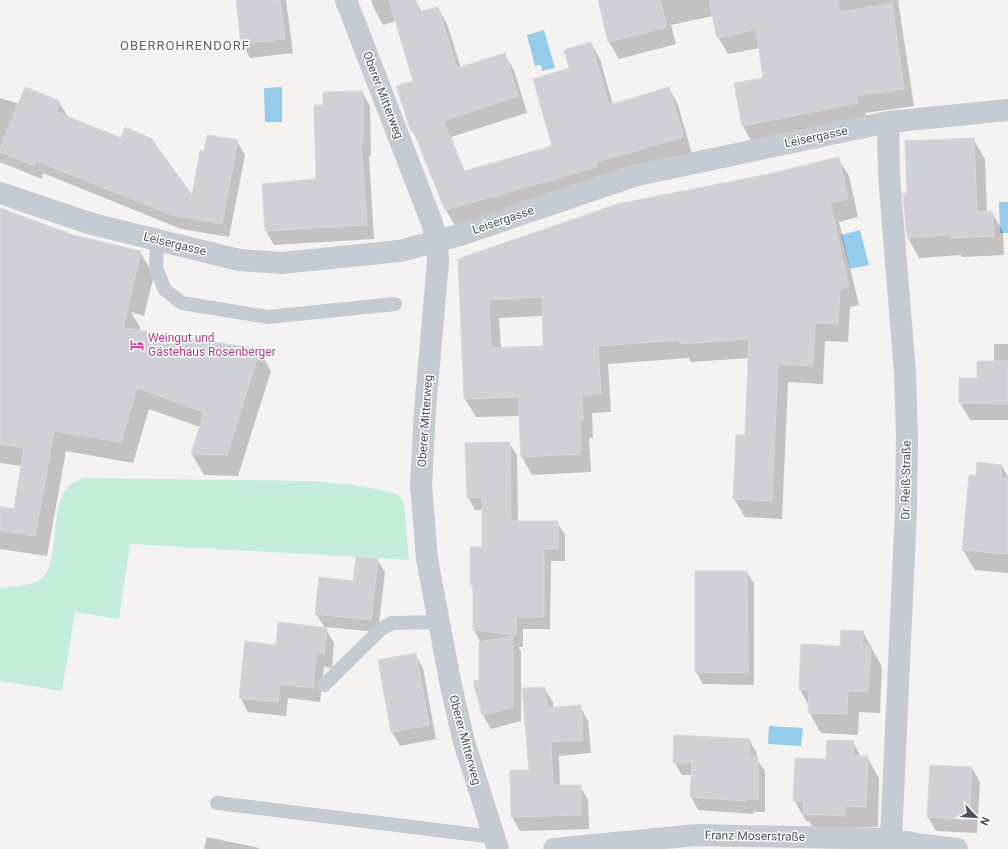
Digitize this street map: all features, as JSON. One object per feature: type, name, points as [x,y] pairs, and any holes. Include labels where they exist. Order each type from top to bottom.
[{"type":"street","name":"Oberer Mitterweg","points":[[346,0],[432,224],[437,242],[438,262],[425,410],[421,485],[427,559],[451,686],[464,742],[496,843]]},
{"type":"street","name":"Leisergasse","points":[[0,193],[92,224],[239,260],[282,263],[400,251],[437,242],[637,175],[888,122],[1008,110]]},
{"type":"street","name":"Dr. Reiß-Straße","points":[[888,122],[889,175],[905,373],[907,437],[906,509],[891,839]]},
{"type":"street","name":"Franz Moserstraße","points":[[554,849],[697,835],[891,839],[957,849]]},
{"type":"lane","points":[[157,240],[156,268],[166,290],[182,303],[268,317],[394,304]]},
{"type":"lane","points":[[324,685],[381,629],[392,623],[439,622]]},
{"type":"lane","points":[[217,803],[496,843]]},
{"type":"green space","points":[[84,478],[310,481],[352,485],[392,492],[399,495],[404,503],[409,560],[130,544],[119,619],[75,612],[62,691],[0,681],[0,588],[30,584],[39,580],[46,573],[51,562],[56,519],[64,492],[72,483]]},
{"type":"water","points":[[544,30],[555,68],[542,71],[541,65],[535,66],[527,35]]},
{"type":"water","points":[[282,87],[282,122],[265,122],[264,88]]},
{"type":"water","points":[[999,202],[1008,202],[1008,233],[1000,233]]},
{"type":"water","points":[[860,230],[869,265],[850,269],[841,235]]},
{"type":"water","points":[[769,726],[803,728],[801,746],[768,744]]},
{"type":"building","points":[[236,0],[280,0],[285,39],[241,44]]},
{"type":"building","points":[[389,0],[416,0],[419,12],[438,7],[457,68],[505,53],[518,96],[443,121],[464,171],[552,146],[533,79],[569,68],[564,50],[591,42],[609,105],[669,87],[684,137],[596,162],[597,167],[445,210],[413,130],[411,131],[396,86],[413,81]]},
{"type":"building","points":[[598,0],[660,0],[667,27],[608,42]]},
{"type":"building","points":[[709,0],[837,0],[840,12],[892,3],[904,89],[856,96],[858,103],[742,126],[734,83],[763,78],[756,29],[717,38]]},
{"type":"building","points":[[25,87],[60,101],[56,112],[121,138],[125,127],[151,138],[192,195],[200,151],[204,151],[207,135],[238,140],[222,224],[172,215],[36,161],[34,166],[0,152]]},
{"type":"building","points":[[363,91],[363,142],[361,142],[367,225],[265,231],[262,184],[316,179],[314,105],[323,105],[323,92]]},
{"type":"building","points":[[974,138],[977,212],[992,211],[994,236],[950,238],[949,235],[907,238],[903,194],[907,193],[905,141]]},
{"type":"building","points":[[839,157],[848,199],[830,203],[849,286],[840,289],[838,324],[815,323],[813,366],[778,364],[772,501],[733,499],[736,435],[745,435],[749,339],[680,344],[680,340],[598,346],[601,394],[582,395],[583,420],[580,420],[581,454],[521,457],[518,397],[464,399],[458,259],[617,204],[769,174]],"holes":[[[542,297],[543,346],[491,348],[489,300]]]},
{"type":"building","points":[[0,208],[73,235],[141,251],[123,328],[260,349],[227,455],[191,454],[204,412],[137,388],[121,442],[54,431],[35,536],[0,530],[0,507],[14,509],[24,448],[0,444]]},
{"type":"building","points":[[977,361],[1008,361],[1008,404],[959,403],[959,378],[977,378]]},
{"type":"building","points":[[510,442],[511,521],[558,521],[558,549],[544,549],[544,617],[516,617],[516,635],[473,630],[473,585],[470,585],[470,547],[482,547],[482,497],[467,498],[465,443]]},
{"type":"building","points":[[977,462],[1002,465],[1001,478],[1008,479],[1008,554],[962,550],[969,475],[976,476]]},
{"type":"building","points":[[356,557],[378,559],[371,620],[315,614],[319,577],[353,581]]},
{"type":"building","points":[[695,571],[747,571],[748,673],[695,672]]},
{"type":"building","points":[[278,622],[327,628],[324,654],[316,653],[313,688],[280,684],[278,702],[239,698],[245,641],[276,645]]},
{"type":"building","points":[[841,630],[864,631],[862,644],[871,645],[868,692],[848,691],[847,714],[808,713],[809,690],[799,690],[801,644],[840,646]]},
{"type":"building","points":[[513,636],[513,707],[482,715],[473,681],[479,680],[479,642]]},
{"type":"building","points":[[416,653],[429,725],[391,732],[378,660]]},
{"type":"building","points":[[545,687],[547,708],[581,705],[583,740],[551,742],[553,785],[581,785],[581,815],[511,817],[510,770],[529,770],[522,688]]},
{"type":"building","points":[[674,735],[750,739],[749,756],[758,757],[758,799],[747,799],[746,801],[690,797],[692,762],[673,763]]},
{"type":"building","points":[[827,740],[854,741],[853,756],[868,756],[866,807],[845,806],[845,816],[803,814],[804,801],[793,801],[795,758],[826,759]]},
{"type":"building","points":[[930,765],[972,767],[969,820],[927,817]]},
{"type":"place","name":"Weingut und Gästehaus Rosenberger","points":[[137,345]]},
{"type":"district","name":"OBERROHRENDORF","points":[[185,45]]}]
